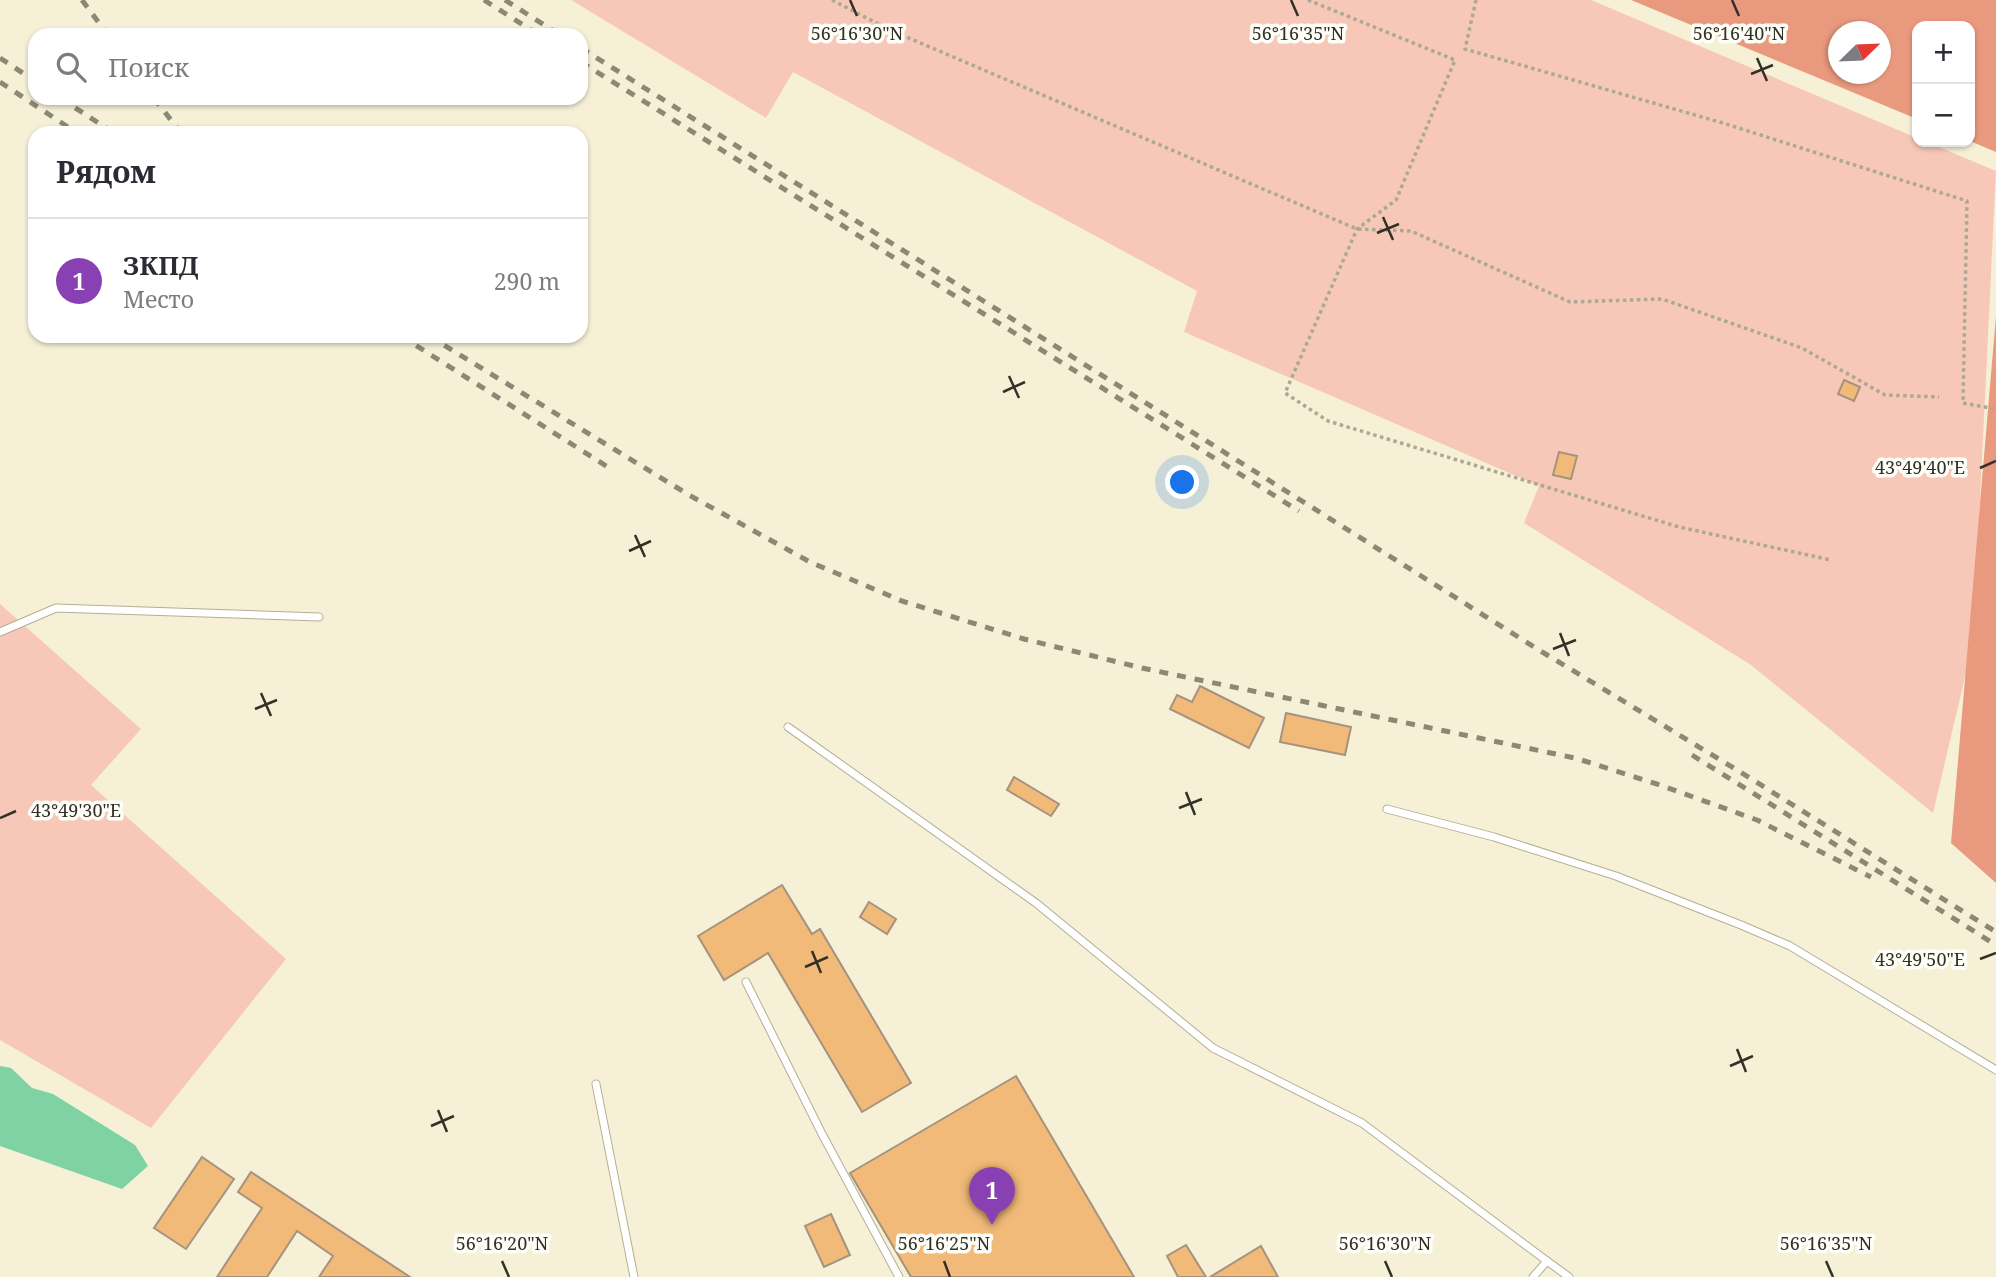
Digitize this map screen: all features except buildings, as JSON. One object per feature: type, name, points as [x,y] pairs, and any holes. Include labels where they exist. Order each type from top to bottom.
[{"type":"lane","points":[[0,632],[56,608],[319,618]]},
{"type":"lane","points":[[788,727],[1036,903],[1213,1048],[1362,1123],[1569,1277]]},
{"type":"lane","points":[[1387,809],[1494,837],[1616,876],[1790,946],[1996,1070]]},
{"type":"lane","points":[[746,982],[822,1135],[899,1277]]},
{"type":"lane","points":[[596,1084],[634,1277]]},
{"type":"lane","points":[[1533,1277],[1547,1261]]},
{"type":"path","points":[[832,0],[890,30],[1357,229],[1410,231],[1570,302],[1662,299],[1802,348],[1885,395],[1939,397]]},
{"type":"path","points":[[1308,0],[1455,60],[1396,200],[1357,229],[1285,393],[1328,421],[1679,527],[1831,560]]},
{"type":"path","points":[[1476,0],[1465,49],[1723,123],[1967,201],[1963,403],[1996,409]]},
{"type":"shaded area","points":[[571,0],[1591,0],[1912,136],[1912,147],[1939,147],[1996,171],[1973,643],[1933,813],[1751,665],[1524,523],[1539,486],[1184,332],[1197,291],[793,72],[766,118]]},
{"type":"shaded area","points":[[1631,0],[1996,0],[1996,152],[1975,143],[1975,21],[1912,21],[1912,117],[1833,84],[1891,84],[1891,21],[1828,21],[1828,82]]},
{"type":"shaded area","points":[[1996,316],[1996,883],[1951,843]]},
{"type":"shaded area","points":[[0,604],[141,729],[91,785],[286,959],[151,1128],[0,1040]]},
{"type":"shaded area","points":[[0,1066],[11,1068],[32,1088],[53,1094],[135,1145],[148,1166],[122,1189],[0,1146]]},
{"type":"railway","points":[[82,0],[103,28]]},
{"type":"railway","points":[[484,0],[528,28]]},
{"type":"railway","points":[[505,0],[549,28]]},
{"type":"railway","points":[[588,52],[1539,650],[1996,932]]},
{"type":"railway","points":[[0,58],[28,76]]},
{"type":"railway","points":[[588,66],[1299,511]]},
{"type":"railway","points":[[0,82],[28,101]]},
{"type":"railway","points":[[35,105],[66,126]]},
{"type":"railway","points":[[71,105],[103,126]]},
{"type":"railway","points":[[159,105],[176,126]]},
{"type":"railway","points":[[412,343],[611,469]]},
{"type":"railway","points":[[440,343],[689,495],[810,562],[902,601],[1024,639],[1142,668],[1575,758],[1757,820],[1871,877]]},
{"type":"railway","points":[[1692,755],[1996,945]]},
{"type":"place","name":"ЗКПД","points":[[992,1225]]}]
